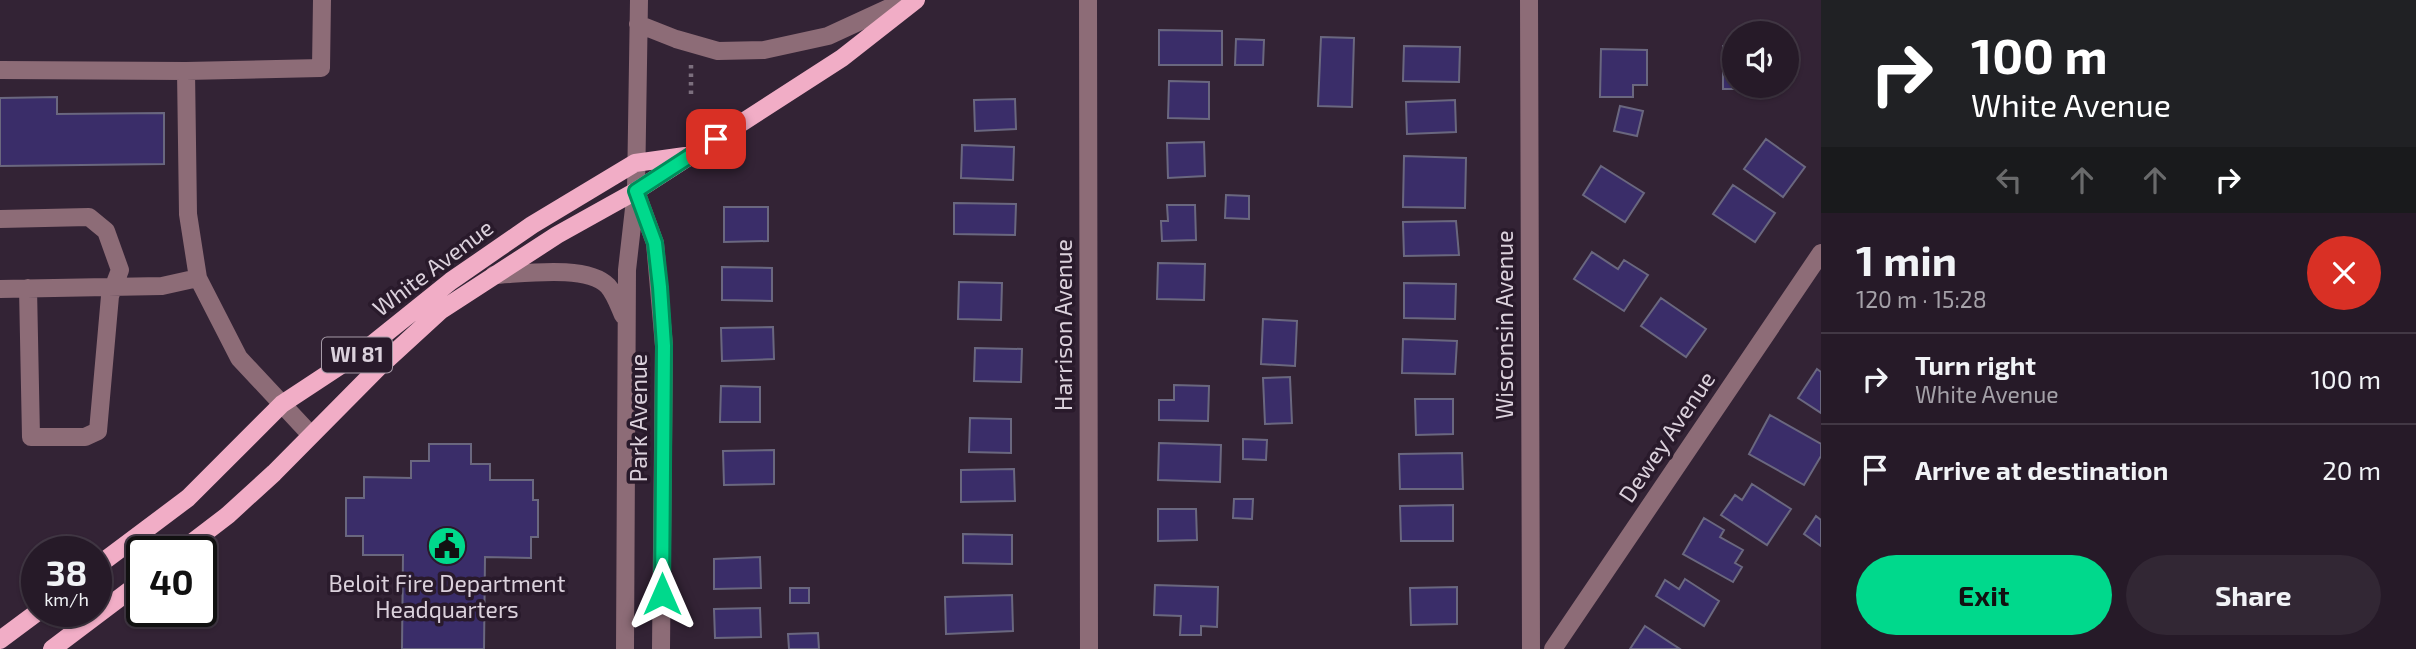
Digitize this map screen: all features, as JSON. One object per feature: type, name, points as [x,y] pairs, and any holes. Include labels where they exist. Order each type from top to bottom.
[{"type":"main road","name":"White Avenue","points":[[201,536],[229,515],[274,473],[310,434],[440,311],[556,235],[636,191],[842,58],[916,0]]},
{"type":"main road","name":"White Avenue","points":[[112,555],[188,498],[282,404],[370,346],[451,281],[532,225],[635,163],[692,155]]},
{"type":"main road","points":[[52,649],[126,593]]},
{"type":"main road","points":[[0,640],[21,624]]},
{"type":"street","points":[[0,70],[186,71],[321,68],[322,0]]},
{"type":"street","name":"Park Avenue","points":[[625,649],[627,270],[636,191],[639,0]]},
{"type":"street","points":[[638,23],[676,39],[718,51],[764,50],[828,36],[906,0]]},
{"type":"street","name":"Harrison Avenue","points":[[1088,0],[1089,649]]},
{"type":"street","name":"Wisconsin Avenue","points":[[1529,0],[1531,649]]},
{"type":"street","points":[[186,71],[188,214],[198,278],[239,358],[310,434]]},
{"type":"street","name":"Park Avenue","points":[[636,191],[655,243],[664,346],[661,649]]},
{"type":"street","points":[[0,219],[89,217],[106,231],[120,270],[110,296],[98,431],[85,437],[31,437],[28,288]]},
{"type":"street","name":"Dewey Avenue","points":[[1553,649],[1821,253]]},
{"type":"street","points":[[494,275],[570,273],[591,276],[607,284],[627,322]]},
{"type":"street","points":[[0,289],[162,286],[198,278]]},
{"type":"path","points":[[691,64],[688,88],[691,95]]},
{"type":"building","points":[[1159,30],[1222,31],[1222,65],[1159,65]]},
{"type":"building","points":[[1321,37],[1354,38],[1352,107],[1318,106]]},
{"type":"building","points":[[1236,39],[1264,40],[1263,65],[1235,65]]},
{"type":"building","points":[[1404,46],[1460,47],[1459,82],[1403,81]]},
{"type":"building","points":[[1601,49],[1647,50],[1647,85],[1633,85],[1633,97],[1600,97]]},
{"type":"building","points":[[1169,81],[1209,82],[1209,119],[1168,118]]},
{"type":"building","points":[[57,97],[57,114],[164,113],[164,164],[0,166],[0,98]]},
{"type":"building","points":[[1015,99],[1016,129],[975,131],[974,100]]},
{"type":"building","points":[[1455,100],[1456,132],[1407,134],[1406,102]]},
{"type":"building","points":[[1620,106],[1643,111],[1637,136],[1614,131]]},
{"type":"building","points":[[1766,139],[1805,167],[1783,197],[1744,169]]},
{"type":"building","points":[[1204,142],[1205,176],[1168,178],[1167,143]]},
{"type":"building","points":[[962,145],[1014,147],[1013,180],[961,178]]},
{"type":"building","points":[[1404,156],[1466,158],[1465,208],[1403,207]]},
{"type":"building","points":[[1601,166],[1644,193],[1625,222],[1583,195]]},
{"type":"building","points":[[1733,185],[1775,213],[1755,242],[1713,214]]},
{"type":"building","points":[[1226,195],[1249,196],[1249,219],[1225,218]]},
{"type":"building","points":[[954,203],[1016,204],[1015,235],[954,234]]},
{"type":"building","points":[[1167,205],[1195,205],[1196,240],[1162,241],[1161,221],[1168,221]]},
{"type":"building","points":[[724,207],[768,207],[768,241],[724,242]]},
{"type":"building","points":[[1456,221],[1459,255],[1404,256],[1403,222]]},
{"type":"building","points":[[1592,252],[1618,269],[1624,260],[1648,275],[1624,311],[1574,279]]},
{"type":"building","points":[[1158,263],[1205,264],[1204,300],[1157,299]]},
{"type":"building","points":[[722,267],[772,268],[772,301],[722,300]]},
{"type":"building","points":[[959,282],[1002,283],[1001,320],[958,319]]},
{"type":"building","points":[[1404,283],[1456,284],[1455,319],[1404,318]]},
{"type":"building","points":[[1661,298],[1706,329],[1686,357],[1641,326]]},
{"type":"building","points":[[1263,319],[1297,321],[1295,366],[1261,364]]},
{"type":"building","points":[[773,327],[774,359],[722,361],[721,328]]},
{"type":"building","points":[[1403,339],[1457,341],[1455,374],[1402,373]]},
{"type":"building","points":[[975,348],[1022,349],[1021,382],[974,381]]},
{"type":"building","points":[[1817,369],[1821,372],[1821,413],[1798,398]]},
{"type":"building","points":[[1290,377],[1292,423],[1265,424],[1263,378]]},
{"type":"building","points":[[1174,385],[1209,386],[1208,421],[1159,420],[1159,400],[1174,400]]},
{"type":"building","points":[[721,386],[760,387],[760,422],[720,422]]},
{"type":"building","points":[[1415,399],[1453,399],[1453,434],[1416,435]]},
{"type":"building","points":[[1770,415],[1821,444],[1821,456],[1804,485],[1749,454]]},
{"type":"building","points":[[970,418],[1011,419],[1011,453],[969,452]]},
{"type":"building","points":[[1243,439],[1267,440],[1266,460],[1243,459]]},
{"type":"building","points":[[1159,443],[1221,445],[1220,482],[1158,480]]},
{"type":"building","name":"Beloit Fire Department Headquarters","points":[[429,444],[471,444],[471,464],[490,464],[490,480],[533,480],[533,500],[538,500],[538,537],[531,537],[531,558],[485,557],[484,649],[402,649],[403,555],[363,555],[363,536],[346,536],[346,498],[364,498],[364,477],[411,478],[411,461],[429,461]]},
{"type":"building","points":[[774,450],[774,484],[724,485],[723,451]]},
{"type":"building","points":[[1462,453],[1463,489],[1400,489],[1399,454]]},
{"type":"building","points":[[1014,469],[1015,501],[961,502],[961,470]]},
{"type":"building","points":[[1752,484],[1791,509],[1767,545],[1721,515],[1735,495],[1742,500]]},
{"type":"building","points":[[1234,499],[1253,499],[1252,519],[1233,518]]},
{"type":"building","points":[[1453,505],[1453,541],[1401,541],[1400,506]]},
{"type":"building","points":[[1158,509],[1196,509],[1197,540],[1158,541]]},
{"type":"building","points":[[1816,516],[1821,520],[1821,546],[1804,534]]},
{"type":"building","points":[[1704,518],[1724,530],[1720,537],[1743,550],[1735,563],[1742,567],[1733,582],[1683,554]]},
{"type":"building","points":[[963,534],[1012,535],[1012,564],[963,563]]},
{"type":"building","points":[[760,557],[761,588],[714,589],[714,559]]},
{"type":"building","points":[[1685,579],[1719,601],[1704,626],[1656,596],[1665,580],[1679,589]]},
{"type":"building","points":[[1155,585],[1218,587],[1217,627],[1201,626],[1201,635],[1180,635],[1181,616],[1154,615]]},
{"type":"building","points":[[1457,587],[1457,624],[1411,625],[1410,588]]},
{"type":"building","points":[[790,588],[809,588],[809,603],[790,603]]},
{"type":"building","points":[[1012,595],[1013,631],[946,634],[945,597]]},
{"type":"building","points":[[760,608],[761,637],[715,638],[714,609]]},
{"type":"building","points":[[1645,626],[1680,649],[1630,649]]},
{"type":"building","points":[[818,633],[819,649],[789,649],[788,634]]},
{"type":"place","name":"Beloit Fire Department Headquarters","points":[[447,546]]},
{"type":"route","points":[[662,594],[664,346],[655,243],[636,191],[716,139]]}]
